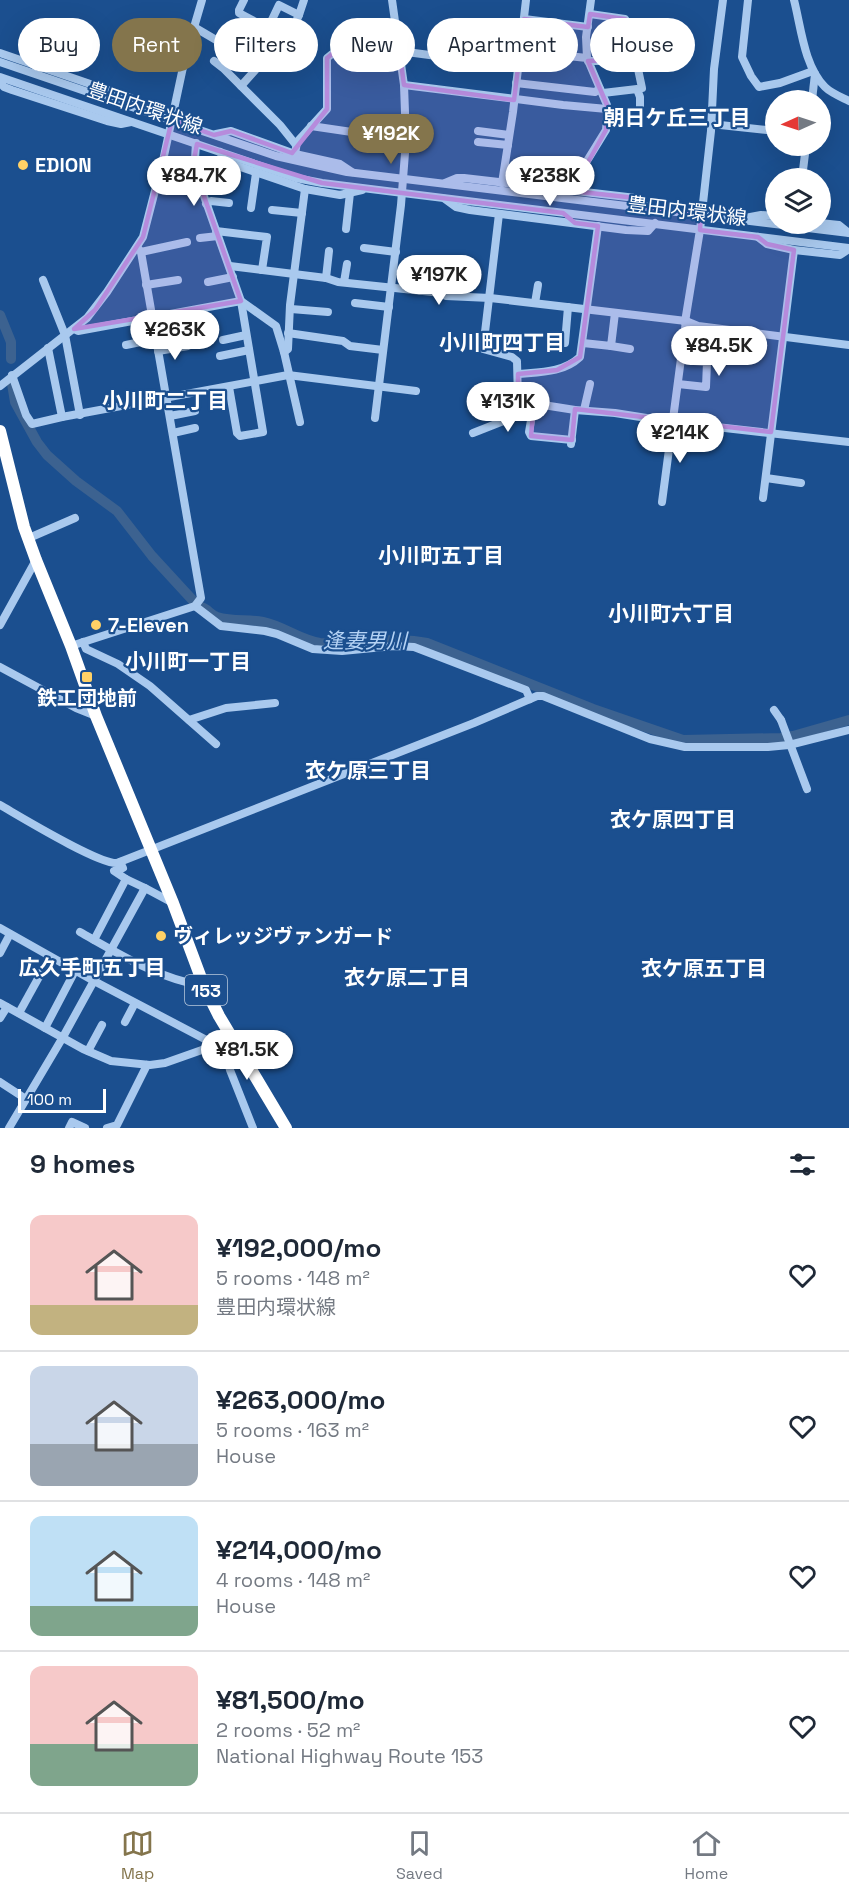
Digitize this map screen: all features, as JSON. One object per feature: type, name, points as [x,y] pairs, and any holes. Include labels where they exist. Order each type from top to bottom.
[{"type":"highway","name":"153","points":[[0,431],[24,526],[36,560],[77,644],[96,716],[172,903],[223,1040],[286,1128]]},
{"type":"street","points":[[197,18],[202,0]]},
{"type":"street","points":[[244,0],[239,13],[265,27],[268,26],[276,3],[299,15]]},
{"type":"street","points":[[298,18],[304,0]]},
{"type":"street","points":[[392,0],[394,18]]},
{"type":"street","points":[[524,18],[525,0]]},
{"type":"street","points":[[572,191],[582,169],[606,130],[607,109],[602,91],[587,59],[591,0]]},
{"type":"street","points":[[662,502],[700,230],[711,131],[714,69],[723,0]]},
{"type":"street","points":[[748,0],[742,57],[759,87],[814,73]]},
{"type":"street","points":[[794,0],[807,55],[814,73],[826,88],[849,101]]},
{"type":"street","points":[[578,58],[620,60],[623,32],[627,22],[625,19],[590,14]]},
{"type":"street","points":[[578,26],[588,27]]},
{"type":"street","points":[[0,53],[131,98],[133,107]]},
{"type":"street","points":[[295,154],[296,145],[327,109],[327,58],[330,56]]},
{"type":"street","points":[[213,61],[280,125],[296,145]]},
{"type":"street","name":"豊田内環状線","points":[[0,62],[276,156],[354,173],[849,233]]},
{"type":"street","points":[[0,386],[95,310],[139,249],[146,230],[182,72]]},
{"type":"street","points":[[241,86],[254,72]]},
{"type":"street","points":[[375,418],[402,193],[406,140],[402,72]]},
{"type":"street","points":[[502,183],[517,72]]},
{"type":"street","points":[[639,72],[642,88],[640,118]]},
{"type":"street","points":[[813,90],[814,73]]},
{"type":"street","name":"豊田内環状線","points":[[0,77],[296,178],[444,199],[849,248]]},
{"type":"street","points":[[0,82],[4,87],[106,121],[121,124],[132,122]]},
{"type":"street","points":[[516,83],[595,92],[642,88]]},
{"type":"street","points":[[404,85],[514,100],[607,109]]},
{"type":"street","points":[[711,124],[765,130]]},
{"type":"street","points":[[311,126],[406,140]]},
{"type":"street","points":[[214,135],[231,131],[295,154],[340,164],[354,173]]},
{"type":"street","points":[[478,132],[509,135]]},
{"type":"street","points":[[478,142],[508,145]]},
{"type":"street","points":[[196,143],[193,165],[241,301],[263,432],[240,435],[237,433],[229,387]]},
{"type":"street","points":[[220,152],[226,162],[305,189],[340,195],[366,189]]},
{"type":"street","points":[[252,208],[256,173]]},
{"type":"street","points":[[444,184],[457,178],[636,198],[648,208]]},
{"type":"street","points":[[533,195],[547,188]]},
{"type":"street","points":[[284,352],[288,349],[294,274],[305,189]]},
{"type":"street","points":[[346,229],[350,194]]},
{"type":"street","points":[[444,199],[456,207],[598,226],[648,231],[655,223]]},
{"type":"street","points":[[206,204],[211,201],[229,203]]},
{"type":"street","points":[[272,210],[302,213]]},
{"type":"street","points":[[538,218],[551,211]]},
{"type":"street","points":[[563,213],[575,223]]},
{"type":"street","points":[[473,433],[506,420],[518,401],[517,361],[512,357],[483,349],[499,214]]},
{"type":"street","points":[[740,219],[765,215]]},
{"type":"street","points":[[831,224],[839,225],[849,233]]},
{"type":"street","points":[[518,374],[557,370],[580,357],[598,226]]},
{"type":"street","points":[[200,238],[217,233],[267,237],[262,270]]},
{"type":"street","points":[[758,237],[767,244],[840,255],[849,248]]},
{"type":"street","points":[[139,249],[187,242]]},
{"type":"street","points":[[364,248],[396,252]]},
{"type":"street","points":[[77,644],[195,606],[201,598],[139,249]]},
{"type":"street","points":[[763,498],[794,249]]},
{"type":"street","points":[[326,278],[329,251]]},
{"type":"street","points":[[344,282],[347,264]]},
{"type":"street","points":[[230,266],[442,293],[446,296],[490,298],[586,309],[849,345]]},
{"type":"street","points":[[420,291],[424,274]]},
{"type":"street","points":[[208,282],[234,277]]},
{"type":"street","points":[[43,280],[65,335],[80,415]]},
{"type":"street","points":[[146,285],[178,280]]},
{"type":"street","points":[[535,303],[538,285]]},
{"type":"street","points":[[74,329],[78,331],[241,301],[276,326],[300,422]]},
{"type":"street","points":[[355,303],[389,307]]},
{"type":"street","points":[[554,342],[565,343],[568,307]]},
{"type":"street","points":[[291,309],[328,312]]},
{"type":"street","points":[[611,346],[615,313]]},
{"type":"street","points":[[126,345],[185,330]]},
{"type":"street","points":[[288,333],[343,341],[350,346],[383,350]]},
{"type":"street","points":[[223,340],[246,335]]},
{"type":"street","points":[[582,343],[630,349]]},
{"type":"street","points":[[158,351],[188,346]]},
{"type":"street","points":[[48,348],[62,417]]},
{"type":"street","points":[[220,356],[249,350]]},
{"type":"street","points":[[678,384],[706,387],[707,362],[681,360]]},
{"type":"street","points":[[12,375],[26,416],[32,424],[288,375],[416,391]]},
{"type":"street","points":[[534,404],[531,436],[572,442],[580,410],[590,384]]},
{"type":"street","points":[[518,401],[672,422],[849,442]]},
{"type":"street","points":[[170,416],[195,411]]},
{"type":"street","points":[[173,433],[195,428]]},
{"type":"street","points":[[646,437],[695,443]]},
{"type":"street","points":[[766,478],[801,483]]},
{"type":"street","points":[[28,538],[75,518]]},
{"type":"street","points":[[0,625],[36,560]]},
{"type":"street","points":[[195,606],[221,626],[265,631],[313,649],[342,651],[394,646],[414,647],[526,690],[530,699]]},
{"type":"street","points":[[77,644],[118,664],[150,686],[216,744]]},
{"type":"street","points":[[0,667],[76,708],[96,716]]},
{"type":"street","points":[[0,805],[102,860],[112,863],[151,850],[530,699],[543,696],[650,739],[685,747],[789,746],[849,730]]},
{"type":"street","points":[[189,720],[226,708],[275,703]]},
{"type":"street","points":[[774,710],[781,720],[807,789]]},
{"type":"street","points":[[120,862],[123,868],[114,871],[172,903]]},
{"type":"street","points":[[94,940],[126,879]]},
{"type":"street","points":[[9,1128],[63,1038],[145,888]]},
{"type":"street","points":[[0,928],[135,1003],[223,1040]]},
{"type":"street","points":[[80,932],[167,978],[204,986]]},
{"type":"street","points":[[0,953],[10,934]]},
{"type":"street","points":[[19,1013],[50,957]]},
{"type":"street","points":[[45,1028],[75,971]]},
{"type":"street","points":[[125,1022],[135,1003]]},
{"type":"street","points":[[0,1018],[3,1005],[87,1051],[111,1061],[147,1065],[165,1062],[223,1040]]},
{"type":"street","points":[[87,1051],[102,1025]]},
{"type":"street","points":[[223,1040],[230,1070],[253,1128]]},
{"type":"street","points":[[109,1128],[117,1125],[147,1065]]},
{"type":"street","points":[[0,1082],[26,1099]]},
{"type":"street","points":[[69,1128],[72,1122],[85,1128]]},
{"type":"highlighted area","points":[[590,14],[625,19],[620,60],[588,61],[607,105],[606,130],[572,191],[636,198],[648,208],[701,214],[700,230],[758,237],[767,244],[794,250],[771,432],[575,409],[572,440],[531,436],[534,403],[518,401],[518,374],[557,370],[580,357],[598,226],[575,223],[563,213],[322,183],[197,144],[193,165],[241,301],[74,329],[95,310],[143,237],[172,120],[214,135],[231,131],[292,153],[327,109],[327,58],[332,54],[400,55],[404,85],[514,100],[524,19],[588,27]]},
{"type":"waterway","name":"逢妻男川","points":[[0,315],[11,342],[11,359]]},
{"type":"waterway","name":"逢妻男川","points":[[12,384],[15,402],[37,442],[47,455],[76,481],[117,511],[152,556],[198,606],[217,617],[263,622],[320,643],[399,640],[427,643],[593,709],[683,740],[781,738],[849,720]]},
{"type":"place","name":"EDION","points":[[23,165]]},
{"type":"place","name":"7-Eleven","points":[[96,625]]},
{"type":"place","name":"鉄工団地前","points":[[87,677]]},
{"type":"place","name":"ヴィレッジヴァンガード","points":[[161,936]]},
{"type":"district","name":"朝日ケ丘三丁目","points":[[677,117]]},
{"type":"district","name":"小川町四丁目","points":[[502,342]]},
{"type":"district","name":"小川町二丁目","points":[[165,400]]},
{"type":"district","name":"小川町五丁目","points":[[441,555]]},
{"type":"district","name":"小川町六丁目","points":[[671,613]]},
{"type":"district","name":"小川町一丁目","points":[[188,661]]},
{"type":"district","name":"衣ケ原三丁目","points":[[368,770]]},
{"type":"district","name":"衣ケ原四丁目","points":[[673,819]]},
{"type":"district","name":"広久手町五丁目","points":[[92,967]]},
{"type":"district","name":"衣ケ原五丁目","points":[[704,968]]},
{"type":"district","name":"衣ケ原二丁目","points":[[407,977]]}]
